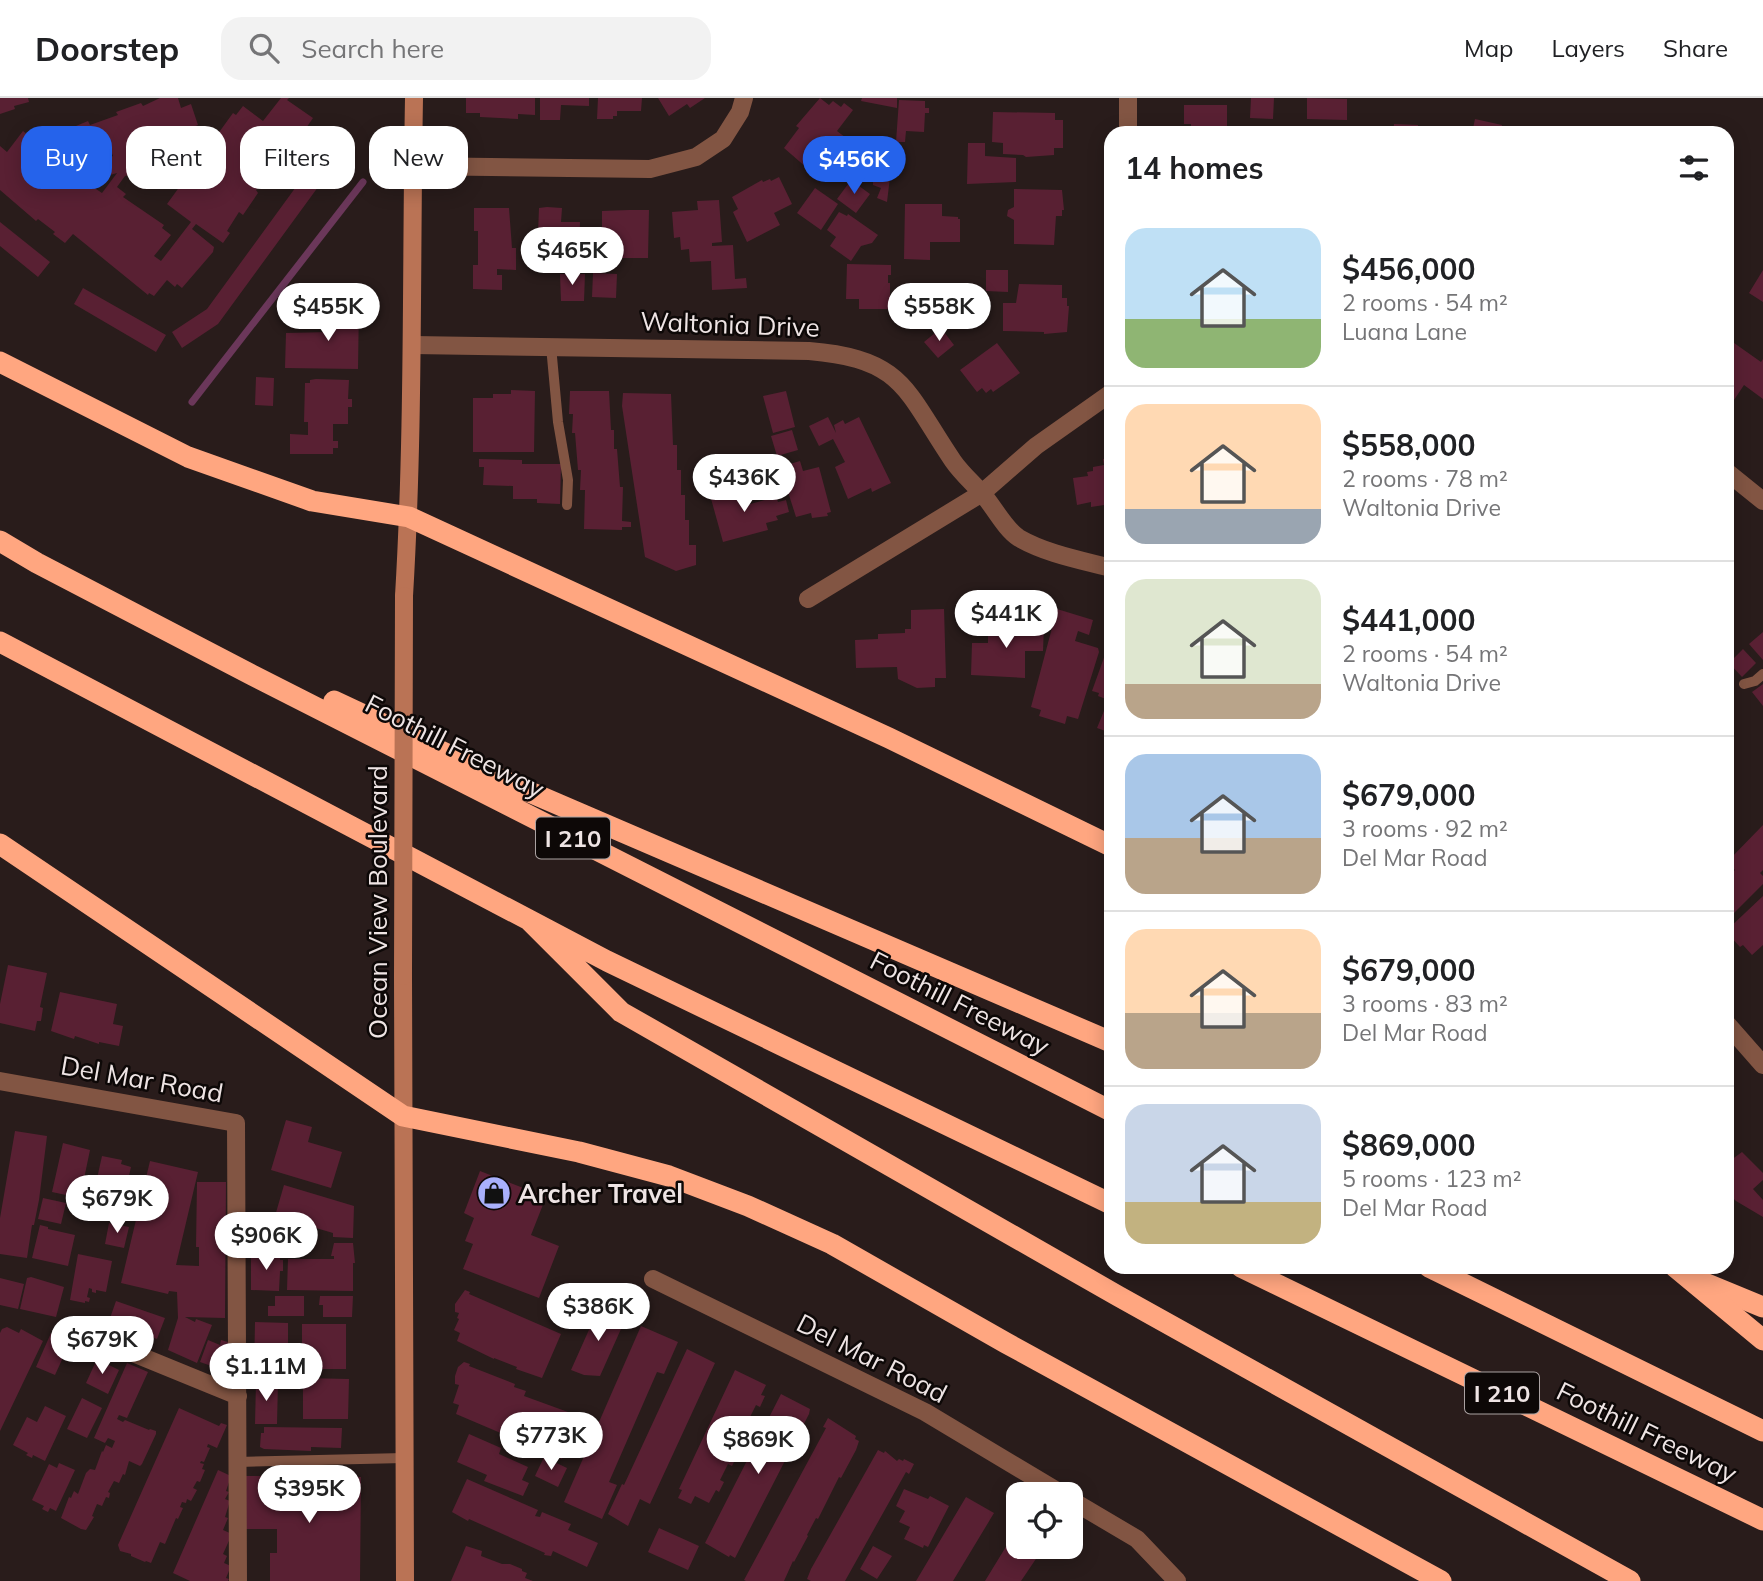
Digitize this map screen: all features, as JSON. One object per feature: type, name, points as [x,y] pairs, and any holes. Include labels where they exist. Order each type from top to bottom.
[{"type":"highway","points":[[0,362],[188,457],[312,500],[409,517],[889,737],[1104,843]]},
{"type":"highway","name":"Foothill Freeway","points":[[0,541],[252,675],[1104,1107]]},
{"type":"highway","points":[[37,563],[511,784],[1104,1039]]},
{"type":"highway","points":[[0,642],[607,961],[1104,1201]]},
{"type":"highway","points":[[0,844],[403,1116],[579,1152],[669,1176],[748,1206],[832,1244],[1006,1343],[1441,1581]]},
{"type":"highway","points":[[530,921],[621,1012],[1118,1296],[1630,1581]]},
{"type":"highway","name":"Foothill Freeway","points":[[1255,1274],[1763,1520]]},
{"type":"highway","name":"Foothill Freeway","points":[[1443,1274],[1763,1431]]},
{"type":"highway","points":[[1683,1274],[1763,1307]]},
{"type":"highway","points":[[1683,1274],[1763,1340]]},
{"type":"main road","name":"Ocean View Boulevard","points":[[414,98],[414,126]]},
{"type":"main road","name":"Ocean View Boulevard","points":[[405,1581],[404,596],[409,517],[413,345],[413,189]]},
{"type":"street","points":[[468,167],[650,169],[696,157],[723,139],[740,112],[744,98]]},
{"type":"street","points":[[1128,98],[1128,126]]},
{"type":"street","name":"Waltonia Drive","points":[[413,345],[809,351],[837,354],[873,363],[893,375],[910,394],[955,464],[1017,537],[1055,553],[1104,566]]},
{"type":"street","points":[[808,599],[982,493],[1036,446],[1104,398]]},
{"type":"street","points":[[1734,478],[1763,501]]},
{"type":"street","points":[[1734,1032],[1763,1065]]},
{"type":"street","name":"Del Mar Road","points":[[0,1081],[236,1122],[238,1581]]},
{"type":"street","name":"Del Mar Road","points":[[653,1279],[925,1412],[1042,1482]]},
{"type":"street","points":[[79,1331],[237,1396]]},
{"type":"street","points":[[1083,1507],[1137,1539],[1177,1581]]},
{"type":"lane","points":[[551,346],[558,422],[568,480],[567,505]]},
{"type":"lane","points":[[1744,684],[1755,681],[1763,674]]},
{"type":"lane","points":[[237,1462],[404,1458]]},
{"type":"building","points":[[0,98],[28,98],[29,102],[0,114]]},
{"type":"building","points":[[160,98],[178,98],[181,108],[191,104],[198,125],[126,126],[126,176],[117,187],[126,194],[123,197],[164,225],[162,228],[171,235],[154,256],[161,261],[191,222],[167,204],[178,189],[226,189],[226,126],[224,126],[233,113],[236,115],[243,106],[263,121],[281,98],[289,98],[287,100],[313,118],[308,126],[240,126],[240,189],[257,189],[258,193],[243,215],[239,212],[223,243],[196,224],[192,229],[214,247],[213,252],[182,288],[177,284],[175,287],[167,280],[154,296],[149,293],[148,295],[73,234],[65,243],[53,234],[55,232],[38,219],[36,221],[0,190],[0,146],[7,152],[21,134],[21,189],[96,189],[102,193],[105,189],[112,189],[112,180],[117,173],[112,174],[112,126],[76,126],[88,121],[90,125],[141,103],[143,106]]},
{"type":"building","points":[[466,98],[535,98],[535,115],[518,114],[518,119],[480,117],[480,113],[466,113]]},
{"type":"building","points":[[540,98],[589,98],[589,106],[561,105],[560,120],[540,120]]},
{"type":"building","points":[[598,98],[642,98],[641,111],[617,111],[617,116],[613,116],[613,119],[597,119]]},
{"type":"building","points":[[658,98],[705,98],[690,108],[687,104],[669,116]]},
{"type":"building","points":[[820,98],[829,105],[833,101],[841,107],[844,103],[853,110],[837,131],[854,144],[833,172],[828,168],[818,175],[784,148],[799,128],[796,126]]},
{"type":"building","points":[[862,98],[897,98],[897,108],[861,101]]},
{"type":"building","points":[[1251,98],[1274,98],[1273,119],[1250,118]]},
{"type":"building","points":[[1307,98],[1347,99],[1347,120],[1307,119]]},
{"type":"building","points":[[899,100],[925,101],[925,108],[929,108],[929,113],[925,113],[924,132],[906,131],[905,142],[896,142]]},
{"type":"building","points":[[1184,105],[1227,105],[1227,126],[1184,124]]},
{"type":"building","points":[[993,112],[1055,113],[1055,120],[1063,120],[1063,148],[1054,148],[1054,155],[1026,157],[1003,154],[1003,143],[992,142]]},
{"type":"building","points":[[1475,119],[1502,125],[1502,126],[1474,126]]},
{"type":"building","points":[[1394,124],[1418,125],[1418,126]]},
{"type":"building","points":[[968,143],[985,143],[985,156],[1016,158],[1016,182],[967,184]]},
{"type":"building","points":[[873,159],[892,161],[887,202],[877,198],[881,188],[873,185]]},
{"type":"building","points":[[779,177],[792,204],[774,213],[780,225],[747,242],[733,212],[738,209],[732,197],[762,180],[771,181]]},
{"type":"building","points":[[851,180],[870,194],[856,213],[837,199]]},
{"type":"building","points":[[815,188],[838,204],[821,230],[797,213]]},
{"type":"building","points":[[294,189],[317,189],[218,324],[182,348],[172,332],[207,309]]},
{"type":"building","points":[[1014,189],[1062,190],[1064,210],[1062,216],[1056,216],[1054,245],[1014,244],[1014,220],[1007,216],[1008,210],[1014,207]]},
{"type":"building","points":[[719,200],[722,242],[712,243],[712,246],[733,245],[735,279],[746,278],[747,288],[712,290],[711,261],[690,262],[689,249],[681,250],[680,237],[674,238],[672,212],[698,210],[697,201]]},
{"type":"building","points":[[905,204],[942,204],[942,216],[960,219],[960,242],[930,242],[930,260],[904,259]]},
{"type":"building","points":[[474,208],[509,208],[512,248],[516,248],[516,270],[497,269],[497,275],[502,275],[502,290],[473,289],[473,265],[478,265],[478,231],[474,231]]},
{"type":"building","points":[[539,208],[562,208],[561,222],[580,222],[579,254],[555,254],[555,261],[537,260]]},
{"type":"building","points":[[649,210],[648,258],[614,258],[614,261],[602,258],[602,211]]},
{"type":"building","points":[[839,212],[847,216],[848,214],[878,235],[872,243],[861,246],[851,261],[830,246],[836,237],[827,230]]},
{"type":"building","points":[[0,222],[50,262],[38,277],[0,246]]},
{"type":"building","points":[[847,264],[891,265],[891,275],[888,275],[890,309],[859,309],[859,299],[846,299]]},
{"type":"building","points":[[986,270],[1008,270],[1008,292],[986,291]]},
{"type":"building","points":[[1763,270],[1763,302],[1749,293]]},
{"type":"building","points":[[593,273],[617,274],[616,298],[592,297]]},
{"type":"building","points":[[560,274],[585,274],[584,301],[561,301]]},
{"type":"building","points":[[1019,284],[1062,285],[1062,298],[1067,298],[1069,306],[1067,332],[1044,334],[1003,331],[1003,303],[1016,303]]},
{"type":"building","points":[[83,288],[166,335],[156,352],[74,304]]},
{"type":"building","points":[[332,303],[359,303],[358,369],[285,368],[286,333],[329,332]]},
{"type":"building","points":[[941,328],[954,345],[938,358],[924,342]]},
{"type":"building","points":[[997,343],[1020,373],[993,392],[991,389],[986,393],[982,388],[977,392],[960,370]]},
{"type":"building","points":[[1734,343],[1761,362],[1763,359],[1763,399],[1744,385],[1734,400]]},
{"type":"building","points":[[256,377],[274,378],[273,406],[255,405]]},
{"type":"building","points":[[316,379],[349,380],[348,399],[352,399],[352,407],[348,407],[348,424],[333,424],[333,441],[338,441],[338,448],[333,448],[333,454],[290,454],[290,434],[308,435],[308,422],[304,422],[305,383]]},
{"type":"building","points":[[511,390],[535,391],[534,452],[473,452],[473,398],[493,398],[493,394],[511,394]]},
{"type":"building","points":[[570,391],[609,391],[611,430],[614,430],[614,449],[617,449],[620,487],[623,487],[622,521],[631,522],[631,527],[622,527],[622,530],[584,529],[585,490],[580,490],[581,470],[578,470],[575,433],[572,433],[573,414],[569,414]]},
{"type":"building","points":[[786,391],[795,427],[773,433],[763,396]]},
{"type":"building","points":[[623,393],[671,394],[673,445],[677,445],[677,470],[681,470],[681,495],[685,495],[685,520],[689,520],[689,545],[696,545],[696,565],[676,571],[645,557],[622,406]]},
{"type":"building","points":[[828,417],[836,433],[834,425],[843,420],[845,424],[859,417],[891,483],[872,492],[871,488],[848,499],[835,467],[845,462],[833,439],[819,446],[809,426]]},
{"type":"building","points":[[792,430],[798,450],[777,456],[771,436]]},
{"type":"building","points":[[479,459],[522,460],[522,464],[561,464],[560,504],[537,503],[537,499],[513,499],[513,486],[483,485],[484,467],[479,467]]},
{"type":"building","points":[[800,461],[803,471],[819,467],[831,512],[827,513],[828,516],[812,518],[811,513],[796,517],[780,467]]},
{"type":"building","points":[[1104,465],[1104,505],[1091,507],[1091,502],[1077,505],[1073,478],[1088,476],[1087,472],[1093,471],[1093,467]]},
{"type":"building","points":[[738,488],[743,506],[776,497],[778,502],[786,500],[789,512],[776,516],[778,520],[766,523],[768,530],[723,542],[710,495]]},
{"type":"building","points":[[944,609],[946,678],[935,678],[935,687],[917,688],[898,679],[897,667],[856,668],[855,640],[878,639],[878,634],[905,633],[905,629],[911,629],[911,610]]},
{"type":"building","points":[[1057,609],[1093,620],[1089,635],[1078,631],[1075,641],[1098,648],[1099,652],[1078,719],[1067,716],[1065,724],[1039,716],[1041,710],[1031,707]]},
{"type":"building","points":[[988,624],[1017,625],[1017,631],[1022,631],[1022,625],[1044,625],[1043,651],[1025,651],[1025,678],[971,675],[972,643],[988,643]]},
{"type":"building","points":[[1763,632],[1763,660],[1749,644]]},
{"type":"building","points":[[1743,649],[1756,663],[1742,677],[1734,668],[1734,658]]},
{"type":"building","points":[[1104,658],[1104,698],[1092,691]]},
{"type":"building","points":[[1763,684],[1763,706],[1752,692]]},
{"type":"building","points":[[1104,711],[1104,730],[1097,728]]},
{"type":"building","points":[[1763,825],[1763,870],[1760,873],[1763,876],[1763,884],[1734,913],[1735,870],[1734,855]]},
{"type":"building","points":[[1763,896],[1763,945],[1752,955],[1743,945],[1740,947],[1734,941],[1734,923]]},
{"type":"building","points":[[8,965],[47,973],[40,1007],[43,1008],[41,1021],[37,1021],[35,1031],[0,1023],[0,1004]]},
{"type":"building","points":[[60,992],[117,1004],[113,1024],[123,1026],[119,1046],[99,1044],[75,1036],[74,1039],[51,1031]]},
{"type":"building","points":[[286,1120],[312,1127],[308,1142],[342,1152],[331,1188],[271,1170]]},
{"type":"building","points":[[15,1131],[47,1136],[39,1200],[27,1258],[0,1254],[0,1218]]},
{"type":"building","points":[[63,1143],[90,1150],[80,1198],[52,1192]]},
{"type":"building","points":[[1742,1152],[1763,1173],[1763,1180],[1753,1189],[1763,1200],[1763,1217],[1734,1199],[1734,1158]]},
{"type":"building","points":[[102,1156],[122,1160],[121,1164],[131,1167],[126,1198],[112,1197],[114,1192],[109,1190],[106,1204],[92,1201]]},
{"type":"building","points":[[150,1161],[198,1172],[176,1265],[199,1266],[199,1247],[196,1247],[197,1182],[226,1182],[225,1318],[185,1317],[212,1325],[197,1363],[168,1350],[178,1318],[177,1292],[169,1291],[168,1294],[121,1283]]},
{"type":"building","points":[[480,1171],[546,1197],[531,1235],[559,1246],[539,1298],[463,1269],[473,1244],[465,1241],[474,1218],[464,1213]]},
{"type":"building","points":[[284,1185],[354,1206],[353,1238],[333,1237],[333,1233],[275,1216]]},
{"type":"building","points":[[43,1198],[66,1203],[61,1224],[38,1219]]},
{"type":"building","points":[[109,1223],[129,1227],[124,1248],[105,1244]]},
{"type":"building","points":[[40,1225],[75,1235],[68,1266],[32,1258]]},
{"type":"building","points":[[334,1243],[353,1243],[353,1291],[287,1290],[288,1259],[334,1259],[334,1256],[331,1256]]},
{"type":"building","points":[[251,1253],[280,1254],[283,1271],[280,1271],[279,1291],[251,1290]]},
{"type":"building","points":[[78,1254],[112,1261],[106,1292],[96,1290],[96,1293],[89,1288],[89,1302],[85,1303],[70,1300]]},
{"type":"building","points":[[0,1278],[24,1284],[18,1309],[0,1305]]},
{"type":"building","points":[[27,1278],[64,1287],[56,1317],[20,1309]]},
{"type":"building","points":[[465,1290],[561,1334],[542,1378],[516,1369],[517,1367],[457,1341],[460,1333],[454,1330],[459,1313],[455,1312],[455,1304]]},
{"type":"building","points":[[275,1296],[304,1296],[304,1316],[268,1316],[268,1306],[275,1306]]},
{"type":"building","points":[[320,1296],[353,1296],[352,1317],[323,1317],[323,1305],[319,1305]]},
{"type":"building","points":[[116,1301],[165,1318],[157,1339],[109,1321]]},
{"type":"building","points":[[595,1306],[625,1320],[600,1376],[584,1375],[571,1370],[592,1323],[588,1321]]},
{"type":"building","points":[[255,1322],[288,1323],[288,1345],[284,1345],[282,1372],[254,1372]]},
{"type":"building","points":[[302,1324],[346,1324],[346,1369],[302,1369]]},
{"type":"building","points":[[641,1326],[678,1342],[664,1374],[657,1372],[609,1482],[617,1485],[602,1519],[564,1502]]},
{"type":"building","points":[[7,1327],[19,1333],[21,1329],[43,1341],[0,1431],[0,1333]]},
{"type":"building","points":[[51,1333],[70,1342],[55,1375],[36,1367]]},
{"type":"building","points":[[208,1340],[220,1345],[221,1340],[228,1342],[227,1347],[231,1348],[223,1370],[200,1362]]},
{"type":"building","points":[[687,1349],[715,1363],[650,1504],[640,1499],[628,1526],[608,1514]]},
{"type":"building","points":[[97,1359],[119,1370],[108,1394],[86,1383]]},
{"type":"building","points":[[464,1362],[515,1384],[514,1387],[526,1391],[524,1396],[568,1412],[567,1415],[582,1421],[578,1430],[575,1429],[562,1459],[456,1414],[459,1405],[453,1403],[459,1385],[455,1384],[455,1376],[458,1367]]},
{"type":"building","points":[[127,1363],[148,1372],[127,1418],[119,1415],[117,1419],[156,1431],[156,1434],[142,1464],[140,1466],[129,1461],[125,1475],[123,1474],[119,1483],[114,1481],[108,1492],[109,1498],[106,1497],[102,1506],[97,1504],[92,1516],[94,1517],[86,1530],[81,1529],[61,1518],[69,1497],[71,1498],[74,1491],[78,1494],[86,1473],[90,1469],[95,1470],[106,1445],[112,1448],[115,1441],[108,1438],[105,1443],[94,1438]]},
{"type":"building","points":[[735,1370],[766,1385],[761,1395],[765,1396],[760,1407],[756,1405],[745,1427],[749,1429],[744,1439],[741,1437],[733,1454],[737,1456],[732,1466],[728,1464],[720,1480],[724,1482],[719,1492],[716,1490],[709,1503],[695,1496],[691,1504],[678,1498],[682,1490],[679,1489]]},
{"type":"building","points":[[303,1378],[349,1379],[348,1419],[303,1419]]},
{"type":"building","points":[[256,1381],[278,1382],[277,1424],[255,1424]]},
{"type":"building","points":[[781,1394],[810,1409],[809,1414],[735,1558],[730,1555],[729,1557],[705,1543]]},
{"type":"building","points":[[82,1398],[102,1408],[87,1438],[67,1429]]},
{"type":"building","points":[[45,1406],[66,1416],[45,1461],[33,1455],[32,1458],[26,1455],[28,1453],[13,1445],[27,1417],[37,1422]]},
{"type":"building","points":[[179,1408],[219,1426],[221,1423],[227,1425],[217,1448],[208,1444],[207,1447],[210,1448],[204,1462],[200,1463],[204,1464],[202,1469],[205,1470],[200,1482],[197,1481],[193,1488],[197,1490],[191,1501],[187,1499],[186,1503],[182,1502],[180,1507],[183,1508],[165,1544],[160,1542],[151,1563],[145,1562],[120,1551],[118,1545]]},
{"type":"building","points":[[828,1418],[856,1436],[855,1439],[859,1441],[856,1450],[818,1519],[816,1518],[784,1581],[744,1580],[826,1428],[823,1427]]},
{"type":"building","points":[[264,1427],[342,1428],[341,1448],[311,1447],[311,1451],[264,1449],[260,1447]]},
{"type":"building","points":[[469,1434],[501,1448],[499,1454],[528,1467],[522,1480],[529,1483],[523,1496],[484,1481],[487,1475],[457,1462]]},
{"type":"building","points":[[878,1450],[884,1453],[885,1451],[897,1461],[904,1459],[914,1464],[909,1474],[906,1472],[845,1581],[807,1579],[811,1569]]},
{"type":"building","points":[[544,1457],[567,1468],[558,1487],[535,1476]]},
{"type":"building","points":[[59,1463],[75,1470],[56,1511],[50,1508],[48,1512],[42,1509],[44,1506],[32,1500],[49,1464],[57,1468]]},
{"type":"building","points":[[218,1470],[231,1476],[226,1491],[229,1492],[225,1499],[230,1501],[225,1517],[228,1518],[223,1530],[232,1534],[223,1554],[227,1556],[224,1563],[231,1566],[226,1578],[229,1579],[190,1581],[173,1573]]},
{"type":"building","points":[[246,1476],[361,1477],[360,1581],[270,1581],[270,1553],[277,1553],[277,1529],[245,1529]]},
{"type":"building","points":[[467,1479],[538,1510],[535,1516],[540,1517],[542,1512],[571,1524],[568,1530],[598,1543],[587,1567],[553,1551],[551,1556],[544,1555],[545,1553],[452,1512]]},
{"type":"building","points":[[904,1489],[928,1499],[930,1496],[949,1506],[928,1547],[924,1545],[923,1548],[904,1539],[910,1527],[899,1522],[905,1511],[896,1506]]},
{"type":"building","points":[[966,1497],[994,1513],[953,1581],[916,1581]]},
{"type":"building","points":[[659,1528],[699,1546],[688,1570],[648,1552]]},
{"type":"building","points":[[466,1546],[482,1551],[481,1556],[522,1569],[527,1573],[525,1578],[533,1581],[451,1581]]},
{"type":"building","points":[[873,1546],[892,1556],[877,1579],[860,1569]]},
{"type":"building","points":[[1006,1547],[1006,1559],[1036,1559],[1021,1581],[985,1581]]},
{"type":"waterway","points":[[192,402],[363,182]]},
{"type":"place","name":"Archer Travel","points":[[494,1193]]}]
